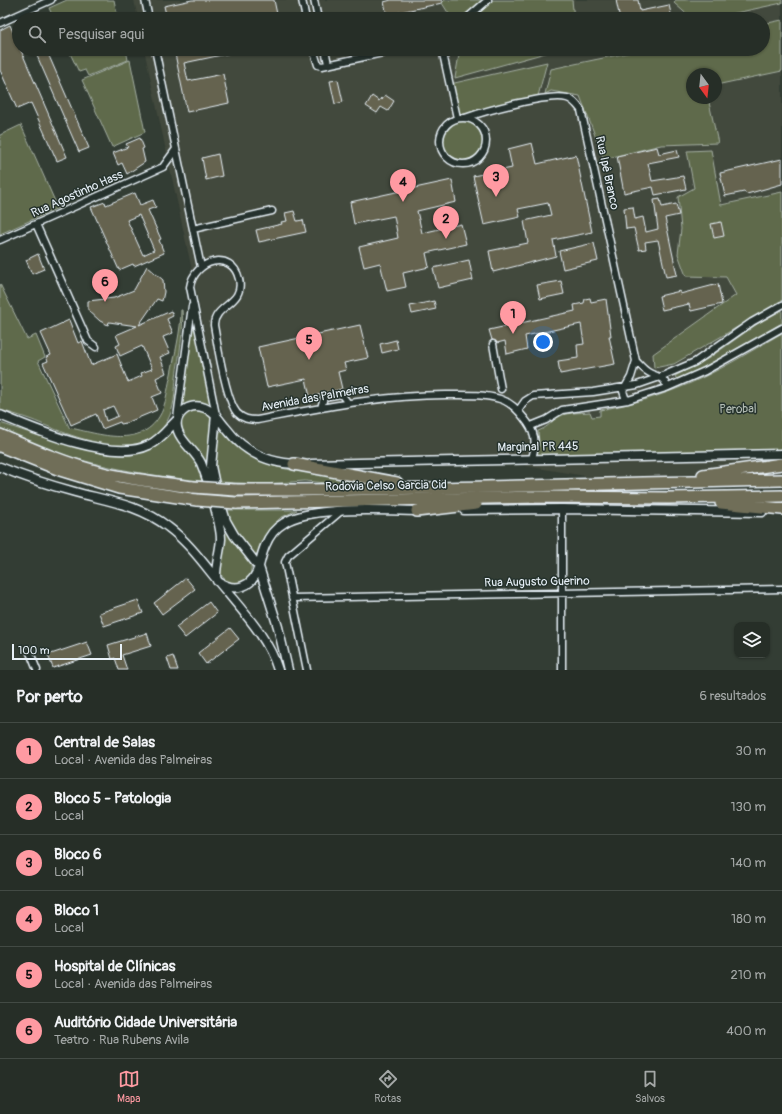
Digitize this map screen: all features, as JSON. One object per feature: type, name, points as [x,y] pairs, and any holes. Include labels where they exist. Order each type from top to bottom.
[{"type":"highway","name":"Rodovia Celso Garcia Cid","points":[[0,435],[28,447],[102,473],[145,481],[235,490],[540,486],[782,480]]},
{"type":"highway","name":"Rodovia Celso Garcia Cid","points":[[3,447],[60,470],[119,488],[197,500],[236,503],[543,497],[669,498],[782,496]]},
{"type":"highway","points":[[294,464],[427,488]]},
{"type":"highway","points":[[584,484],[735,472],[782,464]]},
{"type":"highway","points":[[417,511],[543,497]]},
{"type":"highway","points":[[669,498],[782,509]]},
{"type":"main road","points":[[0,415],[57,436],[118,452],[130,452],[149,446],[162,437],[182,411],[194,406],[206,408],[216,415],[211,466],[215,485],[226,521],[234,535],[259,567],[278,627],[288,670]]},
{"type":"main road","name":"Marginal PR 445","points":[[216,415],[235,439],[253,453],[272,461],[294,464],[782,454]]},
{"type":"main road","points":[[176,420],[180,436],[196,454],[202,467],[220,529],[221,540],[217,566],[217,581]]},
{"type":"main road","points":[[0,467],[50,485],[138,509],[160,521],[179,536],[265,641],[278,670]]},
{"type":"main road","points":[[217,581],[230,588],[244,586],[251,581],[259,567],[265,544],[272,533],[283,523],[305,515],[341,512],[562,509],[782,512]]},
{"type":"street","points":[[24,12],[51,0]]},
{"type":"street","points":[[145,0],[148,12]]},
{"type":"street","points":[[302,0],[305,12]]},
{"type":"street","points":[[314,0],[317,12]]},
{"type":"street","points":[[474,12],[488,0]]},
{"type":"street","points":[[0,23],[12,18]]},
{"type":"street","points":[[156,56],[201,267],[194,274],[190,287],[216,415]]},
{"type":"street","points":[[314,56],[317,64],[322,66],[367,56]]},
{"type":"street","points":[[326,56],[328,64]]},
{"type":"street","points":[[444,56],[457,118]]},
{"type":"street","name":"Rua Ipê Branco","points":[[465,118],[485,111],[553,97],[567,98],[573,101],[581,110],[636,361]]},
{"type":"street","points":[[457,118],[473,120],[484,130],[486,145],[478,158],[464,164],[449,160],[444,155],[440,146],[440,133],[444,126],[457,118]]},
{"type":"street","name":"Rua Agostinho Hass","points":[[0,240],[163,167],[176,149]]},
{"type":"street","points":[[193,229],[272,211]]},
{"type":"street","points":[[36,224],[88,341],[96,347]]},
{"type":"street","name":"Avenida das Palmeiras","points":[[201,267],[214,261],[226,263],[236,272],[239,278],[239,293],[231,304],[217,314],[214,322],[229,394],[237,412],[245,418],[257,420],[348,403],[402,396],[473,395],[500,399],[518,411],[531,426]]},
{"type":"street","points":[[176,420],[188,328],[193,303]]},
{"type":"street","points":[[518,411],[525,401],[533,396],[566,395],[624,387],[660,377],[695,362],[752,322],[782,305]]},
{"type":"street","points":[[532,459],[535,444],[531,426],[546,420],[562,410],[628,400],[666,388],[705,371],[782,328]]},
{"type":"street","points":[[492,344],[501,388]]},
{"type":"street","points":[[628,400],[623,394],[624,387],[631,377],[636,361],[646,370],[665,381],[666,388]]},
{"type":"street","points":[[321,408],[324,397],[341,394],[348,403]]},
{"type":"street","points":[[562,509],[562,670]]},
{"type":"street","points":[[307,670],[285,562],[292,552],[341,512]]},
{"type":"street","name":"Rua Augusto Guerino","points":[[292,598],[782,589]]},
{"type":"street","points":[[29,650],[36,670]]},
{"type":"shaded area","points":[[134,0],[782,0],[782,476],[585,484],[585,476],[526,466],[511,458],[295,459],[274,455],[245,441],[233,430],[217,400],[195,284],[146,56],[770,56],[770,12],[137,12]]},
{"type":"green space","points":[[67,0],[114,0],[117,12],[51,12],[49,8]]},
{"type":"green space","points":[[445,0],[572,0],[573,12],[448,12],[442,3]]},
{"type":"green space","points":[[676,0],[782,0],[782,3],[740,12],[684,12],[674,3]]},
{"type":"green space","points":[[782,20],[782,71],[722,84],[722,68],[686,68],[686,104],[709,104],[718,143],[661,145],[604,159],[580,96],[551,91],[545,94],[551,69],[613,56],[770,56],[770,23]]},
{"type":"green space","points":[[71,56],[127,56],[128,60],[88,76],[85,70],[79,72]]},
{"type":"green space","points":[[459,56],[535,56],[455,78]]},
{"type":"green space","points":[[130,60],[145,132],[112,147],[82,80]]},
{"type":"green space","points":[[547,62],[537,100],[457,116],[450,84]]},
{"type":"green space","points":[[463,121],[477,127],[483,141],[477,155],[463,161],[449,155],[443,141],[449,127]]},
{"type":"green space","points":[[21,125],[58,208],[0,234],[0,135]]},
{"type":"green space","points":[[711,150],[721,205],[782,192],[782,301],[674,364],[654,368],[653,354],[736,295],[726,277],[686,276],[678,254],[681,229],[678,197],[694,188],[687,151]]},
{"type":"green space","points":[[0,284],[27,339],[36,335],[45,357],[38,361],[70,429],[110,436],[135,435],[146,430],[155,422],[163,409],[178,342],[182,310],[182,335],[174,401],[170,415],[159,432],[144,442],[126,445],[107,444],[86,440],[0,410]]},
{"type":"green space","points":[[782,310],[782,323],[695,372],[677,380],[675,376],[709,358],[757,324]]},
{"type":"green space","points":[[194,322],[211,405],[200,403],[182,408],[192,325]]},
{"type":"green space","name":"Perobal","points":[[782,333],[782,452],[537,457],[539,443],[538,431],[546,427],[559,416],[590,412],[592,417],[600,416],[600,410],[667,393],[717,370]]},
{"type":"green space","points":[[194,410],[205,412],[212,420],[208,466],[185,434],[180,423],[186,414]]},
{"type":"green space","points":[[0,423],[87,450],[106,454],[122,455],[136,454],[147,451],[161,442],[173,430],[179,443],[196,464],[202,481],[124,470],[73,457],[23,439],[0,428]]},
{"type":"green space","points":[[222,430],[236,445],[250,456],[265,463],[280,468],[349,479],[350,482],[326,483],[305,481],[263,484],[218,482],[216,446],[217,439]]},
{"type":"green space","points":[[225,510],[297,510],[280,518],[270,529],[256,555],[241,540]]},
{"type":"green space","points":[[224,526],[251,564],[251,572],[248,578],[244,582],[238,584],[233,584],[227,581],[222,576],[219,569]]},
{"type":"building","points":[[192,0],[274,0],[277,12],[165,12],[164,6]]},
{"type":"building","points":[[391,0],[442,0],[442,3],[401,12],[386,12],[384,2]]},
{"type":"building","points":[[616,0],[638,0],[640,11],[669,5],[671,12],[619,12]]},
{"type":"building","points":[[10,25],[12,30],[12,56],[23,56],[67,157],[57,161],[31,103],[17,109],[0,70],[0,30]]},
{"type":"building","points":[[37,56],[49,56],[89,148],[79,152]]},
{"type":"building","points":[[175,56],[217,56],[184,63],[188,81],[223,74],[229,103],[187,112]]},
{"type":"building","points":[[338,80],[343,102],[335,104],[330,81]]},
{"type":"building","points":[[385,95],[394,101],[388,111],[381,107],[377,113],[366,106],[372,96],[379,101],[381,98],[382,100]]},
{"type":"building","points":[[140,138],[144,148],[142,149],[145,162],[127,174],[122,163],[118,165],[113,153],[128,147],[126,144]]},
{"type":"building","points":[[532,143],[537,164],[576,155],[592,232],[553,240],[556,256],[493,272],[489,251],[528,243],[524,221],[551,215],[548,203],[518,209],[520,217],[484,225],[473,176],[512,168],[508,149]]},
{"type":"building","points":[[657,147],[659,154],[677,150],[679,157],[648,163],[652,181],[683,176],[686,189],[655,195],[653,187],[624,193],[617,156]]},
{"type":"building","points":[[218,154],[222,176],[206,180],[202,158]]},
{"type":"building","points":[[782,159],[782,184],[747,194],[744,192],[725,196],[720,173]]},
{"type":"building","points":[[452,180],[456,202],[417,211],[422,233],[461,224],[466,244],[426,253],[429,267],[403,273],[406,287],[387,291],[380,263],[364,267],[359,247],[398,238],[394,216],[354,224],[350,202]]},
{"type":"building","points":[[135,193],[140,205],[153,200],[156,207],[148,210],[161,239],[159,240],[164,253],[134,266],[133,264],[119,270],[91,207],[105,202],[106,205]],"holes":[[[139,215],[154,250],[143,255],[127,220]]]},
{"type":"building","points":[[660,199],[662,207],[676,204],[679,215],[665,218],[677,275],[666,277],[658,240],[645,242],[646,249],[639,250],[634,228],[626,229],[624,208],[633,207],[635,219],[643,217],[646,232],[658,229],[654,200]]},
{"type":"building","points":[[294,211],[297,221],[303,220],[306,232],[259,242],[256,230],[282,224],[281,222],[287,221],[285,213]]},
{"type":"building","points":[[721,222],[724,236],[714,238],[711,224]]},
{"type":"building","points":[[594,243],[598,261],[563,269],[559,251]]},
{"type":"building","points":[[38,254],[44,269],[32,274],[26,260]]},
{"type":"building","points":[[469,260],[473,280],[438,288],[433,268]]},
{"type":"building","points":[[147,266],[163,280],[164,292],[162,301],[157,299],[139,325],[171,311],[173,316],[167,319],[173,333],[163,337],[170,353],[160,357],[166,373],[156,378],[162,393],[152,397],[157,410],[126,423],[121,424],[120,422],[102,429],[96,414],[71,425],[43,363],[48,361],[46,357],[51,355],[41,333],[69,320],[78,343],[82,341],[91,365],[117,354],[128,382],[142,376],[141,373],[152,369],[142,346],[120,356],[116,346],[120,344],[116,335],[137,326],[109,322],[108,325],[100,321],[88,310],[88,301],[114,298],[134,290]],"holes":[[[113,406],[118,416],[106,421],[103,410]]]},
{"type":"building","points":[[561,281],[564,294],[540,299],[537,285]]},
{"type":"building","points":[[718,284],[722,304],[691,311],[689,304],[662,310],[659,296],[680,291],[680,294]]},
{"type":"building","points":[[590,298],[591,302],[606,299],[611,336],[609,336],[615,364],[560,374],[558,361],[578,358],[577,345],[584,344],[581,324],[525,336],[527,349],[507,354],[505,341],[497,343],[492,340],[489,330],[575,311],[574,305],[584,303],[585,299]]},
{"type":"building","points":[[434,301],[436,309],[412,314],[410,306]]},
{"type":"building","points":[[360,325],[368,358],[344,363],[346,370],[338,372],[342,389],[310,397],[306,379],[267,387],[258,347]]},
{"type":"building","points":[[396,340],[398,349],[382,353],[380,344]]},
{"type":"building","points":[[186,578],[195,589],[162,614],[154,603]]},
{"type":"building","points":[[138,600],[143,613],[104,626],[99,613]]},
{"type":"building","points":[[209,602],[217,613],[185,638],[176,627]]},
{"type":"building","points":[[230,628],[239,639],[206,664],[198,653]]},
{"type":"building","points":[[147,633],[151,646],[122,655],[127,670],[119,670],[115,658],[112,659],[108,645]]},
{"type":"building","points":[[87,642],[92,655],[53,668],[48,655]]},
{"type":"building","points":[[173,656],[178,670],[171,670],[167,658]]},
{"type":"place","name":"Bloco 6","points":[[496,197]]},
{"type":"place","name":"Bloco 1","points":[[403,202]]},
{"type":"place","name":"Bloco 5 - Patologia","points":[[446,239]]},
{"type":"place","name":"Auditório Cidade Universitária","points":[[105,302]]},
{"type":"place","name":"Central de Salas","points":[[513,334]]},
{"type":"place","name":"Hospital de Clínicas","points":[[309,360]]}]
